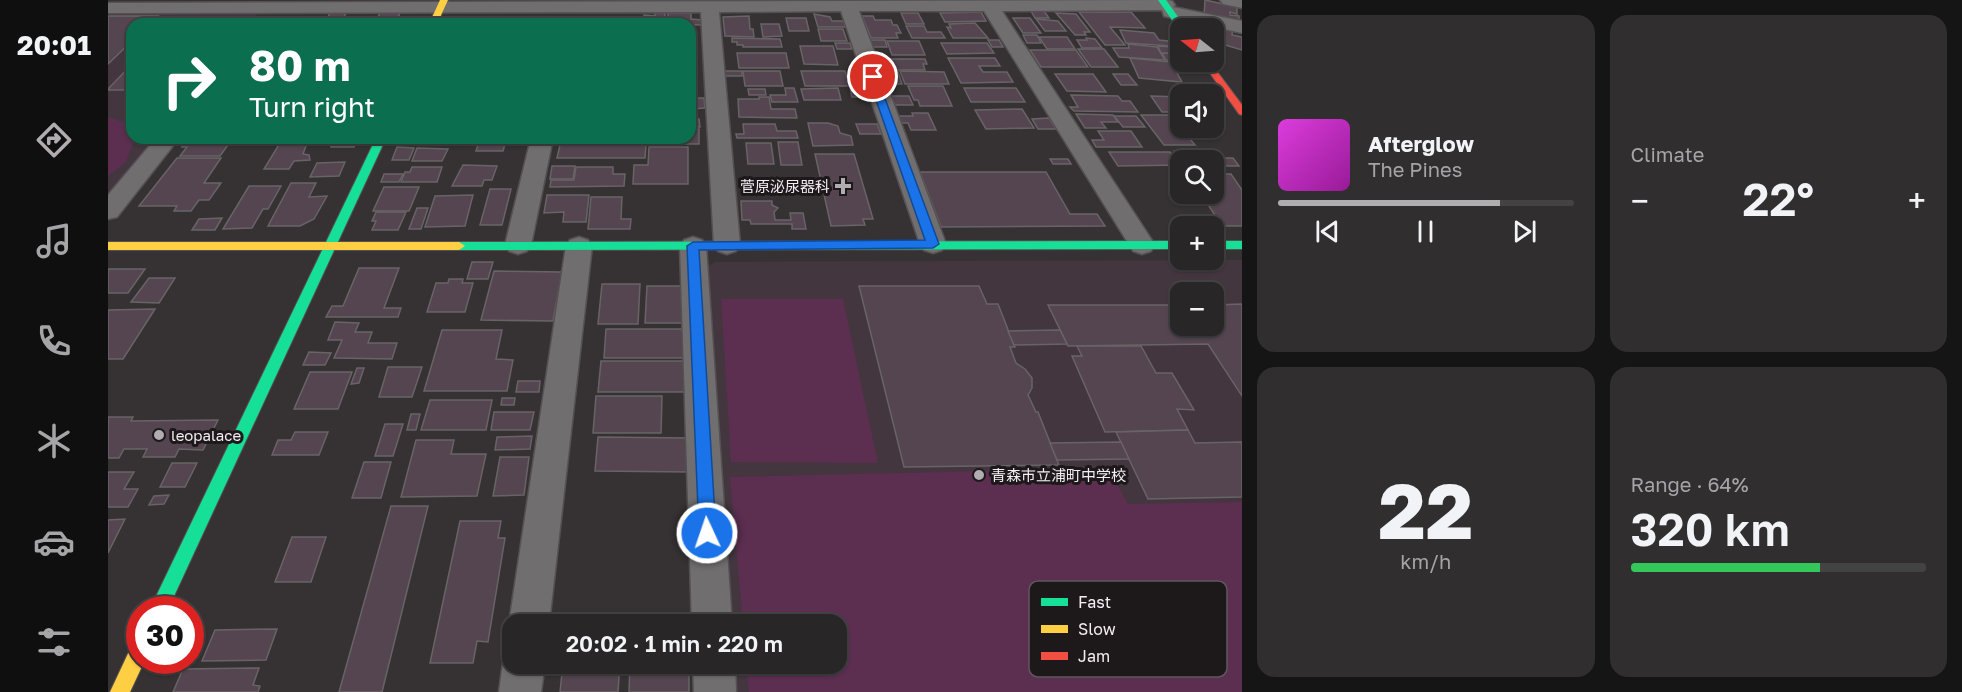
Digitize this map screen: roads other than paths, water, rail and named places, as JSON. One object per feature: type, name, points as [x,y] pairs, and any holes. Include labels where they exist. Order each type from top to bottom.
[{"type":"street","points":[[1229,0],[1242,3]]},
{"type":"street","points":[[989,3],[1142,245]]},
{"type":"street","points":[[108,8],[277,4],[442,4],[570,10],[989,3],[1166,6],[1242,27]]},
{"type":"street","points":[[265,18],[277,4]]},
{"type":"street","points":[[436,18],[442,4]]},
{"type":"street","points":[[848,6],[933,244]]},
{"type":"street","points":[[710,7],[727,245]]},
{"type":"street","points":[[1213,72],[1242,112]]},
{"type":"street","points":[[108,211],[163,144]]},
{"type":"street","points":[[165,596],[378,144]]},
{"type":"street","points":[[518,245],[541,144]]},
{"type":"street","points":[[108,246],[1170,245]]},
{"type":"street","points":[[1224,245],[1242,245]]},
{"type":"street","points":[[530,614],[579,246]]},
{"type":"street","points":[[693,246],[711,614]]},
{"type":"street","points":[[120,692],[129,674]]},
{"type":"street","points":[[520,692],[522,674]]},
{"type":"street","points":[[714,674],[715,692]]},
{"type":"place","name":"菅原泌尿器科","points":[[843,186]]},
{"type":"place","name":"leopalace","points":[[159,435]]},
{"type":"place","name":"青森市立浦町中学校","points":[[979,475]]}]
